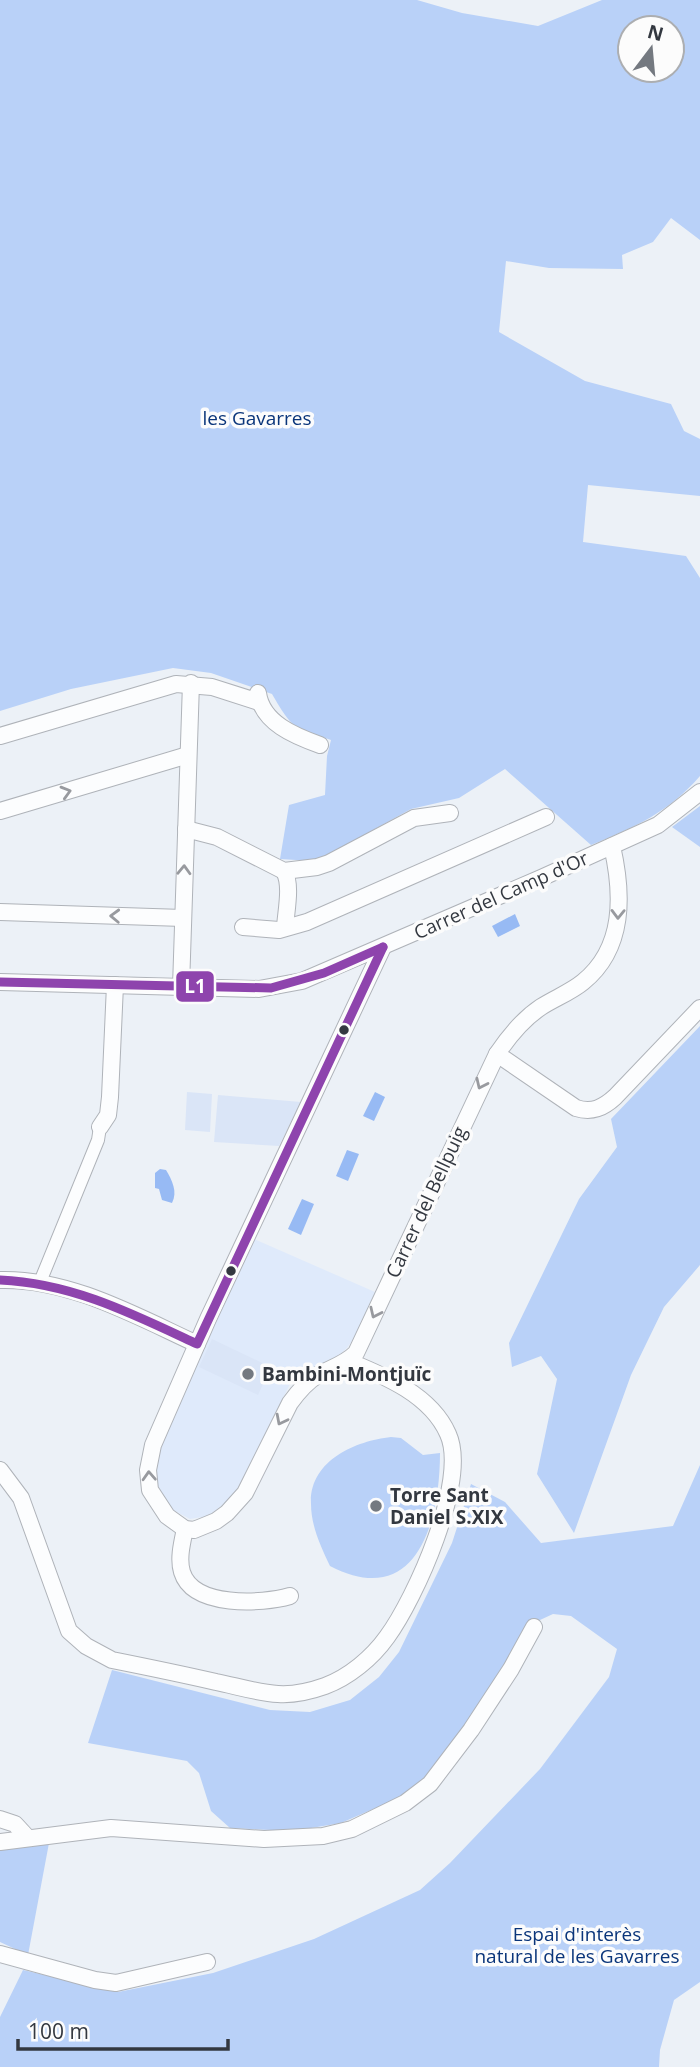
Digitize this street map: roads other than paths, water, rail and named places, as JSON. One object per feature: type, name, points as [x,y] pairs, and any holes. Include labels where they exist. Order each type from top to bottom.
[{"type":"street","points":[[181,987],[191,684]]},
{"type":"street","points":[[0,736],[166,686],[191,684],[258,696],[264,712],[276,723],[301,738],[320,745]]},
{"type":"street","points":[[0,811],[188,755]]},
{"type":"street","name":"Carrer del Camp d'Or","points":[[0,982],[259,989],[286,985],[324,973],[658,825],[700,792]]},
{"type":"street","points":[[186,829],[216,837],[284,871],[329,863],[414,818],[450,813]]},
{"type":"street","points":[[243,927],[279,930],[319,917],[546,817]]},
{"type":"street","name":"Carrer del Bellpuig","points":[[348,1361],[362,1343],[497,1054],[531,1014],[583,982],[603,962],[614,939],[619,914],[616,863],[612,846]]},
{"type":"street","points":[[284,871],[288,884],[285,927]]},
{"type":"street","points":[[0,912],[183,918]]},
{"type":"street","points":[[0,1470],[20,1498],[69,1631],[99,1655],[112,1660],[279,1694],[325,1686],[342,1678],[360,1665],[388,1636],[441,1527],[453,1460],[450,1437],[436,1415],[426,1404],[399,1385],[348,1361],[318,1375],[298,1391],[290,1403],[237,1504],[216,1521],[194,1530],[185,1529],[167,1516],[154,1498],[148,1480],[153,1445],[197,1344],[383,947]]},
{"type":"street","points":[[40,1282],[98,1140],[100,1127],[108,1115],[114,985]]},
{"type":"street","points":[[497,1054],[576,1108],[590,1111],[615,1097],[700,1008]]},
{"type":"street","points":[[0,1280],[40,1282],[68,1289],[102,1301],[197,1344]]},
{"type":"street","points":[[185,1529],[181,1547],[181,1570],[190,1586],[198,1591],[240,1602],[256,1603],[290,1596]]},
{"type":"street","points":[[0,1842],[111,1828],[283,1839],[323,1836],[352,1829],[405,1803],[435,1779],[511,1669],[534,1627]]},
{"type":"street","points":[[0,1819],[15,1824],[27,1837]]},
{"type":"street","points":[[0,1954],[95,1980],[116,1983],[207,1962]]},
{"type":"place","name":"Bambini-Montjuïc","points":[[248,1374]]},
{"type":"place","name":"Torre Sant Daniel S.XIX","points":[[376,1506]]},
{"type":"park label","name":"les Gavarres","points":[[257,418]]},
{"type":"park label","name":"Espai d'interès natural de les Gavarres","points":[[577,1945]]}]
